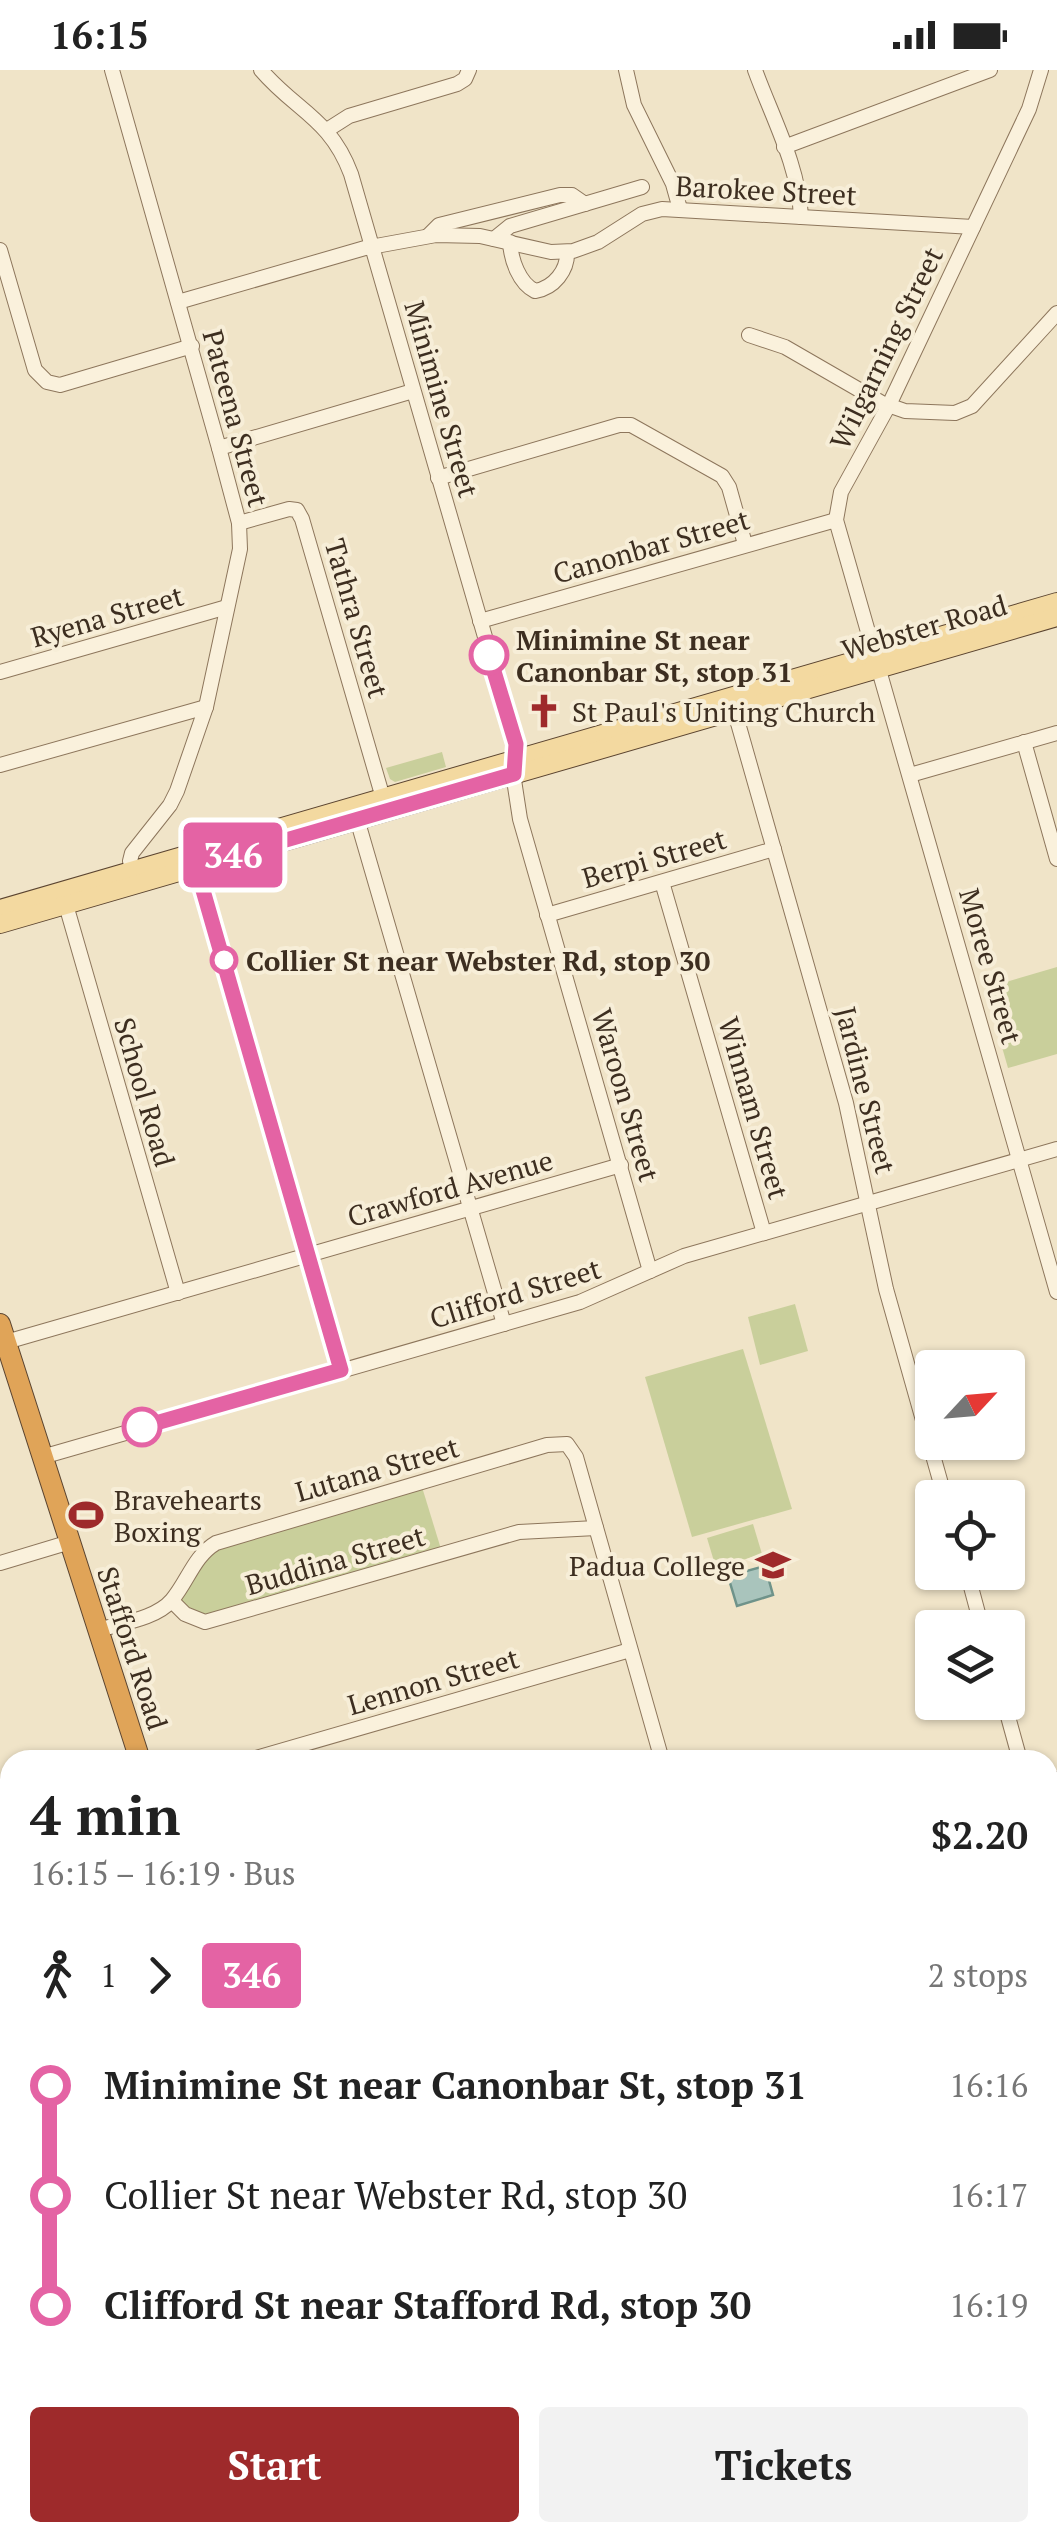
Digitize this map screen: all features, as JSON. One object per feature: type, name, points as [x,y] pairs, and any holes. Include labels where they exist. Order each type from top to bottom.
[{"type":"highway","name":"Stafford Road","points":[[3,1333],[137,1750]]},
{"type":"main road","name":"Webster Road","points":[[876,662],[1057,602]]},
{"type":"main road","name":"Webster Road","points":[[0,909],[135,877],[383,798],[514,766],[876,662],[1057,617]]},
{"type":"main road","name":"Webster Road","points":[[194,859],[357,819],[495,779],[514,766]]},
{"type":"main road","name":"Webster Road","points":[[0,924],[66,905],[135,877]]},
{"type":"street","name":"Pateena Street","points":[[112,70],[192,346],[239,524],[240,549],[206,707],[177,791],[164,814],[134,848],[130,858],[135,877]]},
{"type":"street","name":"Minimine Street","points":[[260,70],[327,130],[347,164],[516,744],[514,766]]},
{"type":"street","points":[[327,130],[349,116],[457,84],[469,70]]},
{"type":"street","points":[[626,70],[634,105],[673,184],[680,209]]},
{"type":"street","points":[[755,70],[784,146],[801,217]]},
{"type":"street","points":[[784,146],[990,70]]},
{"type":"street","name":"Wilgarning Street","points":[[836,520],[838,498],[889,405],[1028,109],[1040,70]]},
{"type":"street","name":"Barokee Street","points":[[494,239],[506,228],[642,188]]},
{"type":"street","name":"Barokee Street","points":[[427,237],[439,225],[564,194],[585,204]]},
{"type":"street","name":"Barokee Street","points":[[178,302],[372,247],[427,237],[494,239],[567,252],[598,242],[642,214],[680,209],[973,227]]},
{"type":"street","points":[[510,242],[523,282],[535,291],[546,288],[563,271],[567,252]]},
{"type":"street","points":[[0,250],[6,296],[35,370],[47,382],[60,385],[192,346]]},
{"type":"street","points":[[748,334],[785,346],[889,405],[914,412],[966,410],[1057,314]]},
{"type":"street","points":[[219,448],[413,391]]},
{"type":"street","points":[[438,478],[631,424],[726,480],[745,544]]},
{"type":"street","name":"Tathra Street","points":[[239,524],[289,508],[297,510],[302,518],[383,798]]},
{"type":"street","points":[[836,520],[876,662]]},
{"type":"street","name":"Canonbar Street","points":[[480,621],[836,520]]},
{"type":"street","name":"Ryena Street","points":[[0,672],[228,607]]},
{"type":"street","name":"Moree Street","points":[[876,662],[1057,1292]]},
{"type":"street","name":"Jardine Street","points":[[732,703],[846,1103],[886,1289],[940,1480]]},
{"type":"street","points":[[0,765],[206,707]]},
{"type":"street","points":[[910,776],[1057,732]]},
{"type":"street","points":[[1024,742],[1057,858]]},
{"type":"street","name":"Waroon Street","points":[[514,766],[520,818],[650,1271]]},
{"type":"street","name":"Waroon Street","points":[[495,779],[507,790],[520,818]]},
{"type":"street","points":[[357,819],[504,1324]]},
{"type":"street","name":"Berpi Street","points":[[547,915],[774,850]]},
{"type":"street","points":[[194,859],[341,1370]]},
{"type":"street","name":"Winnam Street","points":[[662,882],[764,1233]]},
{"type":"street","name":"School Road","points":[[66,905],[178,1293]]},
{"type":"street","name":"Clifford Street","points":[[42,1456],[599,1296],[684,1256],[1057,1149]]},
{"type":"street","name":"Crawford Avenue","points":[[3,1333],[178,1293],[620,1166]]},
{"type":"street","name":"Lutana Street","points":[[172,1600],[201,1555],[216,1543],[547,1445],[566,1444],[576,1456],[596,1528]]},
{"type":"street","points":[[596,1528],[659,1750]]},
{"type":"street","name":"Buddina Street","points":[[172,1600],[186,1614],[205,1622],[519,1532],[596,1528]]},
{"type":"street","points":[[0,1562],[70,1542]]},
{"type":"street","points":[[98,1630],[152,1614],[172,1600]]},
{"type":"street","name":"Lennon Street","points":[[308,1750],[630,1650]]},
{"type":"street","points":[[1009,1720],[1017,1750]]},
{"type":"green space","points":[[442,752],[446,767],[395,782],[390,779],[386,768]]},
{"type":"green space","points":[[1057,967],[1057,1054],[1008,1068],[985,988]]},
{"type":"green space","points":[[795,1304],[808,1351],[760,1365],[748,1317]]},
{"type":"green space","points":[[743,1349],[792,1509],[692,1537],[645,1377]]},
{"type":"green space","points":[[422,1487],[441,1549],[207,1618],[179,1603],[216,1549]]},
{"type":"green space","points":[[753,1524],[762,1554],[716,1568],[707,1538]]},
{"type":"water","points":[[765,1566],[773,1595],[737,1606],[728,1576]]},
{"type":"bus line","name":"346","points":[[142,1427],[341,1370],[196,866],[514,774],[516,744],[489,655]]},
{"type":"place","name":"Minimine St near Canonbar St, stop 31","points":[[489,655]]},
{"type":"place","name":"St Paul's Uniting Church","points":[[544,711]]},
{"type":"place","name":"Collier St near Webster Rd, stop 30","points":[[224,960]]},
{"type":"place","name":"Bravehearts Boxing","points":[[86,1515]]},
{"type":"place","name":"Padua College","points":[[773,1565]]}]
